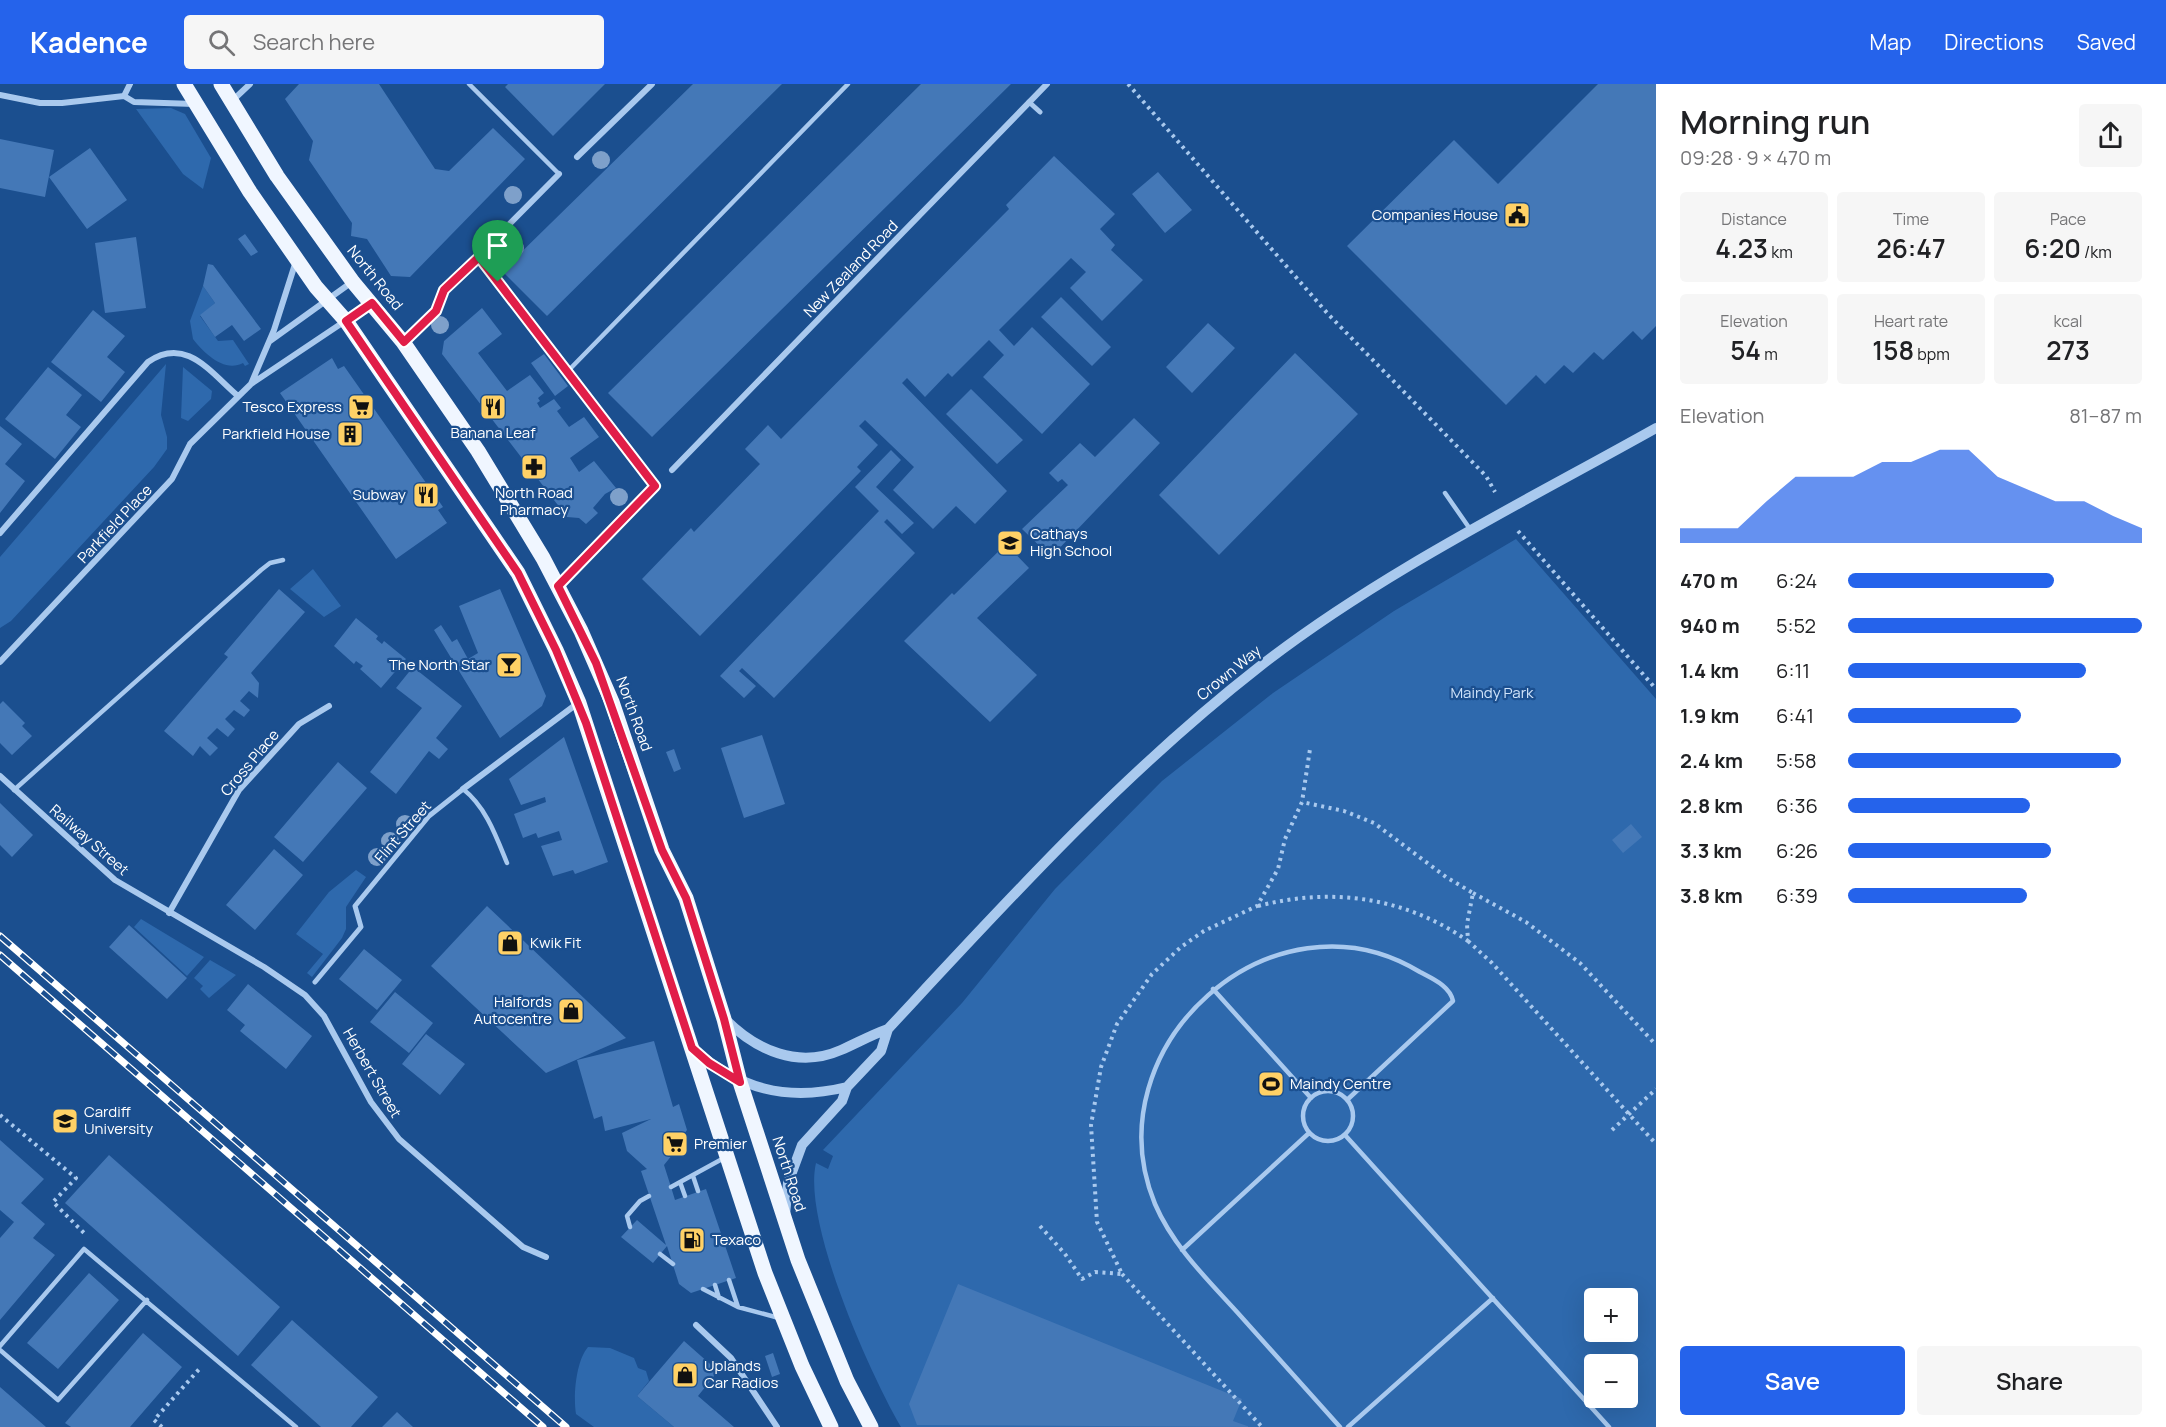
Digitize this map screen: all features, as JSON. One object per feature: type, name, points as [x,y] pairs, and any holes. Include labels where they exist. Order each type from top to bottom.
[{"type":"main road","points":[[184,84],[234,169],[327,300],[346,321],[518,573],[552,640],[579,703],[782,1318],[831,1427]]},
{"type":"main road","name":"North Road","points":[[221,84],[278,176],[353,282],[404,342],[478,451],[558,586],[596,663],[612,702],[662,850],[686,898],[724,1019],[740,1082],[784,1220],[826,1333],[871,1427]]},
{"type":"street","points":[[124,96],[130,84]]},
{"type":"street","points":[[232,102],[250,84]]},
{"type":"street","points":[[577,157],[652,84]]},
{"type":"street","name":"New Zealand Road","points":[[672,470],[1047,84]]},
{"type":"street","points":[[0,95],[40,103],[62,103],[124,96],[134,102],[195,104]]},
{"type":"street","points":[[1029,102],[1040,112]]},
{"type":"street","points":[[404,342],[436,311],[444,290],[559,174]]},
{"type":"street","name":"Parkfield Place","points":[[251,384],[270,341],[297,259]]},
{"type":"street","points":[[270,341],[353,282]]},
{"type":"street","name":"Parkfield Place","points":[[0,662],[172,480],[190,444],[238,396],[251,384],[372,303]]},
{"type":"street","points":[[0,533],[148,362],[158,355],[177,351],[190,356],[238,396]]},
{"type":"street","name":"Crown Way","points":[[784,1220],[788,1183],[802,1145],[842,1101],[847,1087],[881,1051],[888,1029],[1022,884],[1126,780],[1260,666],[1313,629],[1471,532],[1656,428]]},
{"type":"street","points":[[558,586],[655,486]]},
{"type":"street","name":"Flint Street","points":[[315,982],[361,927],[355,906],[429,816],[579,703]]},
{"type":"street","name":"Cross Place","points":[[169,913],[239,790],[299,724],[329,706]]},
{"type":"street","name":"Railway Street","points":[[0,776],[115,880],[169,913]]},
{"type":"street","name":"Herbert Street","points":[[169,913],[264,967],[305,995],[324,1016],[371,1102],[399,1139],[523,1247],[546,1257]]},
{"type":"street","name":"Crown Way","points":[[724,1019],[743,1037],[765,1050],[801,1058],[840,1051],[864,1037],[888,1029]]},
{"type":"street","points":[[692,1048],[709,1063],[740,1082],[763,1089],[819,1093],[847,1087]]},
{"type":"street","points":[[696,1325],[731,1358],[777,1427]]},
{"type":"lane","points":[[469,84],[559,174]]},
{"type":"lane","points":[[568,371],[848,84]]},
{"type":"lane","points":[[479,257],[655,486]]},
{"type":"lane","points":[[1445,493],[1471,532]]},
{"type":"lane","points":[[14,790],[261,570],[270,563],[283,560]]},
{"type":"lane","points":[[463,789],[476,799],[507,863]]},
{"type":"lane","points":[[1340,1427],[1182,1250],[1162,1219],[1149,1185],[1145,1164],[1143,1119],[1149,1087],[1166,1046],[1192,1008],[1213,989],[1263,960],[1285,953],[1323,948],[1366,951],[1415,968],[1447,989],[1453,1001],[1347,1100]]},
{"type":"lane","points":[[1213,989],[1311,1098]]},
{"type":"lane","points":[[1326,1091],[1341,1095],[1347,1100],[1351,1107],[1353,1122],[1345,1135],[1330,1141],[1315,1138],[1309,1132],[1305,1126],[1304,1111],[1311,1098],[1326,1091]]},
{"type":"lane","points":[[1182,1250],[1309,1132]]},
{"type":"lane","points":[[1345,1135],[1609,1427]]},
{"type":"lane","points":[[671,1187],[727,1157]]},
{"type":"lane","points":[[693,1176],[698,1191]]},
{"type":"lane","points":[[680,1182],[684,1196]]},
{"type":"lane","points":[[630,1227],[627,1216],[640,1201],[650,1196]]},
{"type":"lane","points":[[147,1300],[58,1400],[0,1348],[84,1249],[147,1300],[296,1427]]},
{"type":"lane","points":[[660,1254],[673,1264]]},
{"type":"lane","points":[[729,1280],[738,1307]]},
{"type":"lane","points":[[715,1285],[719,1298]]},
{"type":"lane","points":[[703,1289],[738,1307],[782,1318]]},
{"type":"lane","points":[[1348,1427],[1492,1298]]},
{"type":"path","points":[[1128,84],[1328,314],[1486,476],[1495,492]]},
{"type":"path","points":[[1518,531],[1656,689]]},
{"type":"path","points":[[1257,906],[1278,869],[1285,839],[1302,802],[1310,749]]},
{"type":"path","points":[[1302,802],[1344,811],[1374,823],[1446,877],[1526,922],[1580,963],[1656,1045]]},
{"type":"path","points":[[1468,941],[1467,924],[1473,893]]},
{"type":"path","points":[[1262,1427],[1122,1274],[1097,1222],[1091,1125],[1096,1089],[1104,1057],[1128,1006],[1166,960],[1204,931],[1257,906],[1309,896],[1370,900],[1417,912],[1447,926],[1492,963],[1656,1144]]},
{"type":"path","points":[[1612,1130],[1656,1089]]},
{"type":"path","points":[[0,1115],[76,1178],[53,1202],[89,1238]]},
{"type":"path","points":[[1040,1227],[1065,1254],[1082,1279],[1095,1272],[1122,1274]]},
{"type":"path","points":[[162,1427],[154,1420],[202,1366]]},
{"type":"green space","points":[[171,108],[185,114],[211,158],[203,189],[183,174],[136,109]]},
{"type":"green space","points":[[203,286],[215,303],[200,316],[218,341],[233,340],[249,364],[229,365],[215,360],[193,339],[190,321]]},
{"type":"green space","points":[[166,364],[161,415],[167,437],[167,449],[154,467],[11,621],[0,628],[0,557]]},
{"type":"green space","points":[[183,367],[212,391],[211,399],[188,421],[181,418]]},
{"type":"green space","name":"Maindy Centre","points":[[1516,539],[1656,699],[1656,1427],[901,1427],[888,1403],[842,1297],[819,1222],[814,1189],[816,1163],[828,1169],[833,1156],[823,1150],[962,1003],[1055,889],[1162,781],[1273,693],[1394,611]]},
{"type":"green space","points":[[313,569],[341,606],[324,617],[290,589]]},
{"type":"green space","points":[[356,870],[366,877],[346,907],[346,929],[342,938],[312,977],[307,973],[323,954],[296,934],[329,892]]},
{"type":"green space","points":[[141,919],[204,957],[187,976],[134,927]]},
{"type":"green space","points":[[210,960],[236,975],[209,998],[200,989],[203,986],[194,978]]},
{"type":"green space","points":[[588,1347],[610,1348],[634,1358],[638,1368],[646,1371],[649,1381],[637,1396],[674,1427],[594,1427],[576,1414],[576,1379]]},
{"type":"building","points":[[299,84],[379,84],[435,169],[449,171],[493,128],[525,159],[410,277],[391,276],[367,239],[351,236],[352,223],[309,160],[313,141],[285,99]]},
{"type":"building","points":[[508,84],[605,84],[553,136],[505,87]]},
{"type":"building","points":[[693,84],[782,84],[547,316],[502,271]]},
{"type":"building","points":[[921,84],[1011,84],[652,437],[608,393]]},
{"type":"building","name":"Companies House","points":[[1598,84],[1656,84],[1656,326],[1642,340],[1633,331],[1603,360],[1594,352],[1573,373],[1564,365],[1545,384],[1536,375],[1506,405],[1347,246],[1454,140],[1498,184]]},
{"type":"building","points":[[0,139],[54,150],[45,197],[0,188]]},
{"type":"building","points":[[90,148],[127,200],[87,229],[49,177]]},
{"type":"building","points":[[1054,156],[1115,214],[1100,229],[1115,245],[1111,250],[1143,280],[1102,321],[1070,288],[1086,272],[1071,258],[999,330],[1014,346],[1032,327],[1090,384],[1042,434],[983,377],[1004,355],[989,340],[952,377],[948,373],[925,397],[907,378],[902,383],[1007,491],[975,524],[956,506],[933,529],[893,490],[914,467],[865,420],[859,426],[878,445],[857,467],[861,471],[700,636],[642,579],[691,528],[694,532],[760,464],[745,449],[768,425],[781,439],[1009,209],[1006,205]]},
{"type":"building","points":[[1158,172],[1192,210],[1165,233],[1132,194]]},
{"type":"building","points":[[245,234],[258,252],[251,256],[238,239]]},
{"type":"building","points":[[136,237],[146,308],[105,313],[95,243]]},
{"type":"building","points":[[208,264],[213,265],[261,329],[244,341],[232,325],[215,337],[200,315],[215,303],[203,286]]},
{"type":"building","points":[[1061,297],[1111,347],[1092,366],[1041,317]]},
{"type":"building","points":[[482,308],[502,334],[478,353],[507,391],[530,375],[544,393],[538,398],[540,401],[537,403],[540,408],[554,399],[561,408],[557,411],[569,427],[584,417],[599,437],[570,458],[579,472],[594,461],[616,488],[605,494],[593,508],[598,513],[586,524],[579,518],[567,517],[442,354],[444,341]]},
{"type":"building","points":[[93,310],[125,336],[107,357],[125,372],[101,402],[51,362]]},
{"type":"building","points":[[1208,323],[1235,348],[1192,393],[1166,367]]},
{"type":"building","points":[[1295,353],[1358,414],[1219,555],[1159,495]]},
{"type":"building","points":[[544,354],[568,386],[555,396],[531,363]]},
{"type":"building","name":"Parkfield House","points":[[332,358],[338,369],[344,366],[443,507],[438,510],[447,523],[396,559],[280,393]]},
{"type":"building","points":[[48,367],[82,395],[66,415],[81,427],[55,459],[5,419]]},
{"type":"building","points":[[971,389],[1023,440],[997,464],[946,414]]},
{"type":"building","points":[[1134,418],[1160,443],[1051,557],[1022,529],[1068,485],[1062,479],[1058,482],[1049,473],[1080,443],[1095,457]]},
{"type":"building","points":[[0,426],[22,444],[5,464],[25,481],[0,513]]},
{"type":"building","points":[[891,450],[901,460],[876,487],[914,523],[902,534],[887,519],[884,522],[915,553],[774,698],[742,668],[739,671],[756,686],[744,698],[720,676],[879,511],[855,487]]},
{"type":"building","points":[[1006,544],[1029,568],[977,618],[1037,675],[990,722],[904,641]]},
{"type":"building","points":[[279,589],[305,612],[251,673],[259,683],[258,698],[249,691],[240,701],[250,710],[244,717],[234,710],[225,719],[235,729],[228,737],[217,728],[207,738],[218,748],[210,756],[200,746],[193,756],[164,731],[228,657],[224,654]]},
{"type":"building","points":[[500,589],[546,696],[542,706],[500,738],[434,630],[441,625],[452,642],[457,639],[468,659],[478,653],[459,606]]},
{"type":"building","points":[[356,618],[378,636],[376,639],[382,644],[384,641],[406,659],[381,688],[360,669],[363,666],[356,661],[354,664],[334,646]]},
{"type":"building","points":[[413,667],[462,706],[436,738],[448,749],[439,759],[429,751],[396,794],[370,772],[422,708],[396,688]]},
{"type":"building","points":[[3,701],[25,723],[22,726],[32,736],[12,755],[0,743],[0,704]]},
{"type":"building","points":[[762,735],[785,804],[744,818],[721,748]]},
{"type":"building","points":[[564,737],[608,862],[575,874],[573,870],[553,876],[541,846],[562,840],[559,831],[538,838],[536,833],[523,838],[514,814],[546,802],[545,797],[521,805],[509,779]]},
{"type":"building","points":[[674,749],[681,769],[674,772],[666,752]]},
{"type":"building","points":[[338,762],[367,788],[303,862],[274,837]]},
{"type":"building","points":[[0,803],[33,835],[12,857],[0,845]]},
{"type":"building","points":[[1631,824],[1642,837],[1623,853],[1612,840]]},
{"type":"building","points":[[274,849],[303,875],[255,930],[226,905]]},
{"type":"building","points":[[487,906],[626,1038],[546,1073],[431,966]]},
{"type":"building","points":[[129,925],[187,978],[167,999],[109,947]]},
{"type":"building","points":[[364,949],[402,980],[377,1010],[339,979]]},
{"type":"building","points":[[248,984],[312,1036],[286,1069],[240,1031],[245,1025],[227,1010]]},
{"type":"building","points":[[395,992],[433,1023],[409,1053],[370,1022]]},
{"type":"building","points":[[426,1034],[465,1064],[440,1095],[402,1064]]},
{"type":"building","points":[[654,1041],[673,1107],[679,1104],[687,1130],[684,1134],[685,1139],[664,1165],[675,1200],[706,1189],[736,1278],[691,1293],[679,1284],[667,1246],[653,1263],[621,1237],[637,1220],[666,1245],[641,1171],[647,1169],[627,1151],[622,1133],[651,1119],[605,1131],[602,1116],[594,1119],[577,1060]]},
{"type":"building","points":[[0,1140],[44,1179],[21,1203],[45,1224],[33,1238],[55,1255],[0,1320],[0,1238],[14,1222],[0,1210]]},
{"type":"building","points":[[109,1155],[280,1307],[238,1356],[65,1203]]},
{"type":"building","points":[[89,1273],[119,1300],[58,1369],[27,1343]]},
{"type":"building","points":[[958,1284],[1242,1399],[1233,1421],[1250,1427],[917,1425],[909,1404]]},
{"type":"building","points":[[292,1320],[378,1397],[351,1427],[321,1427],[251,1365]]},
{"type":"building","points":[[143,1333],[182,1367],[130,1427],[71,1427],[65,1423]]},
{"type":"building","points":[[684,1341],[718,1371],[698,1396],[734,1427],[674,1427],[637,1396]]},
{"type":"building","points":[[773,1353],[780,1374],[772,1377],[765,1356]]},
{"type":"building","points":[[0,1387],[46,1427],[0,1427]]},
{"type":"building","points":[[397,1412],[413,1427],[382,1427]]},
{"type":"railway","points":[[0,936],[566,1427]]},
{"type":"railway","points":[[0,955],[543,1427]]},
{"type":"place","name":"Companies House","points":[[1517,215]]},
{"type":"place","name":"Tesco Express","points":[[361,407]]},
{"type":"place","name":"Banana Leaf","points":[[493,407]]},
{"type":"place","name":"Parkfield House","points":[[350,434]]},
{"type":"place","name":"North Road Pharmacy","points":[[534,467]]},
{"type":"place","name":"Subway","points":[[426,495]]},
{"type":"place","name":"Cathays High School","points":[[1010,543]]},
{"type":"place","name":"The North Star","points":[[509,665]]},
{"type":"place","name":"Kwik Fit","points":[[510,943]]},
{"type":"place","name":"Halfords Autocentre","points":[[571,1011]]},
{"type":"place","name":"Maindy Centre","points":[[1271,1084]]},
{"type":"place","name":"Cardiff University","points":[[65,1121]]},
{"type":"place","name":"Premier","points":[[675,1144]]},
{"type":"place","name":"Texaco","points":[[692,1240]]},
{"type":"place","name":"Uplands Car Radios","points":[[685,1375]]},
{"type":"route","points":[[479,257],[498,282],[655,486],[558,586],[596,663],[612,702],[662,850],[686,898],[724,1019],[740,1082],[709,1063],[692,1048],[579,703],[518,573],[346,321],[372,303],[404,342],[436,311],[444,290],[479,257]]},
{"type":"park label","name":"Maindy Park","points":[[1492,693]]}]
